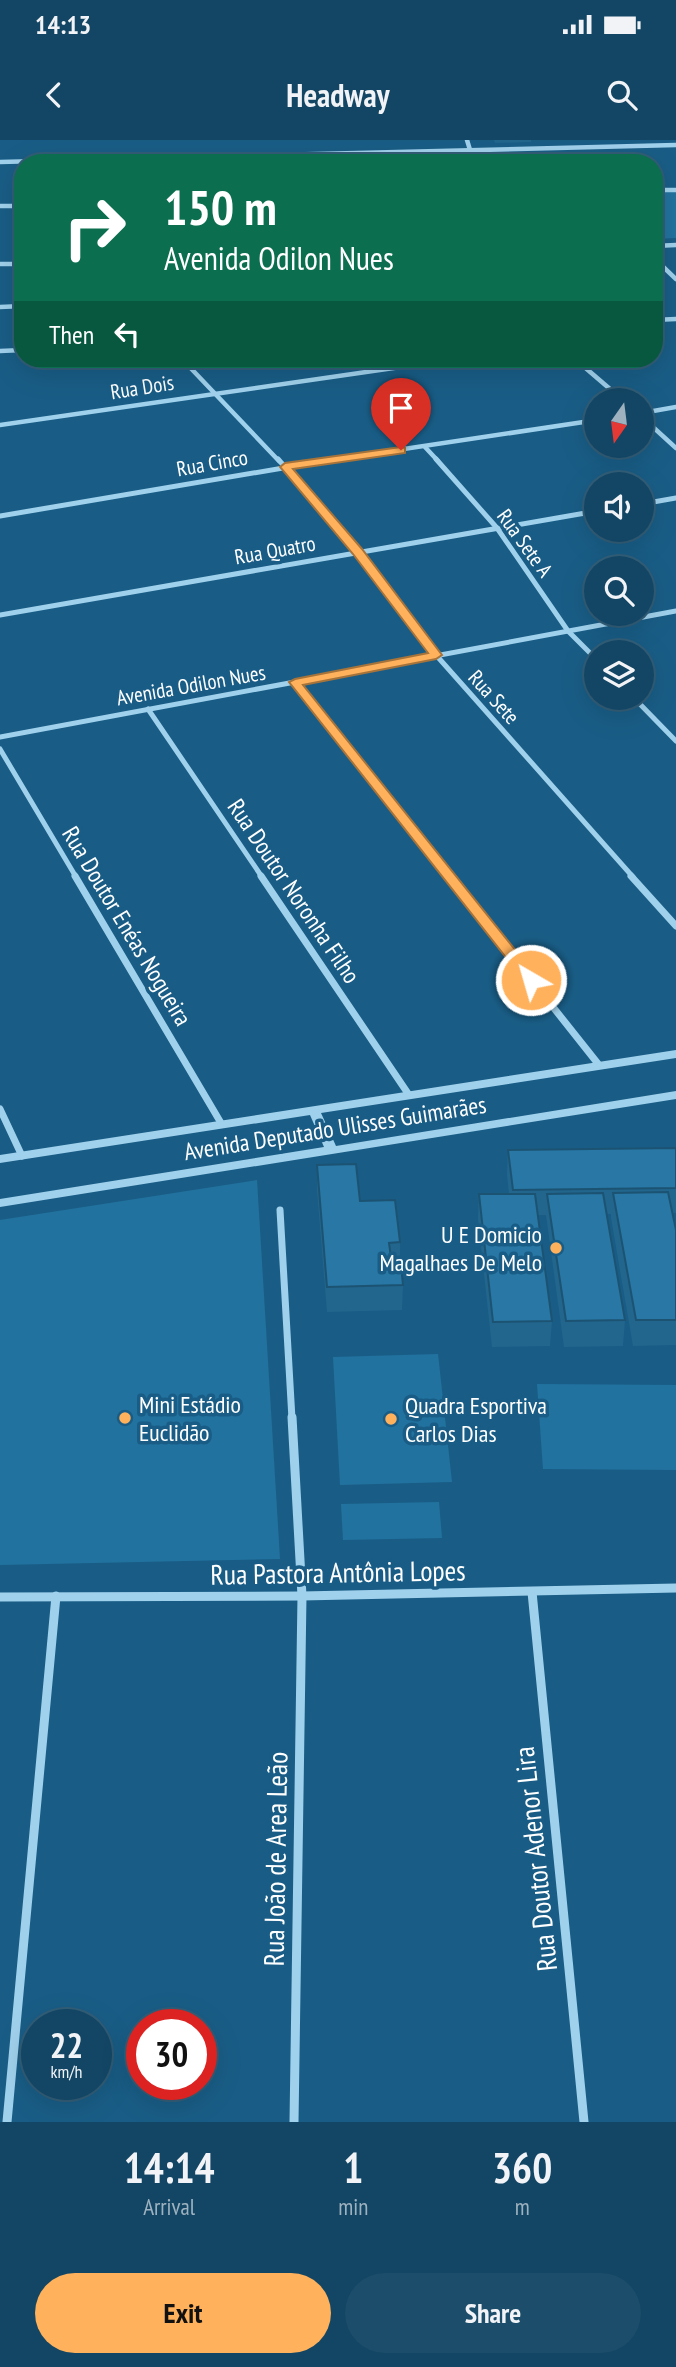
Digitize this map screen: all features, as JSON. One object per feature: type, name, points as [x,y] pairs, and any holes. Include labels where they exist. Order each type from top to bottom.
[{"type":"street","points":[[467,140],[471,154]]},
{"type":"street","points":[[313,154],[676,145]]},
{"type":"street","points":[[663,267],[676,279]]},
{"type":"street","name":"Rua Sete","points":[[190,368],[285,467],[358,551],[436,655],[676,926]]},
{"type":"street","name":"Rua Dois","points":[[0,425],[389,368]]},
{"type":"street","points":[[586,368],[609,388]]},
{"type":"street","points":[[654,412],[676,407]]},
{"type":"street","name":"Rua Cinco","points":[[0,516],[285,467],[584,422]]},
{"type":"street","points":[[654,427],[676,448]]},
{"type":"street","name":"Rua Sete A","points":[[425,447],[497,528],[568,631],[584,647]]},
{"type":"street","points":[[654,502],[676,498]]},
{"type":"street","name":"Rua Quatro","points":[[0,615],[358,551],[584,514]]},
{"type":"street","name":"Avenida Odilon Nues","points":[[0,737],[676,611]]},
{"type":"street","points":[[295,682],[599,1065]]},
{"type":"street","name":"Rua Doutor Noronha Filho","points":[[148,709],[409,1095]]},
{"type":"street","points":[[646,710],[676,741]]},
{"type":"street","name":"Rua Doutor Enéas Nogueira","points":[[0,749],[221,1123]]},
{"type":"street","name":"Avenida Deputado Ulisses Guimarães","points":[[0,1160],[221,1123],[676,1054]]},
{"type":"street","name":"Avenida Deputado Ulisses Guimarães","points":[[0,1203],[676,1095]]},
{"type":"street","points":[[0,1109],[22,1156]]},
{"type":"street","points":[[314,1111],[331,1149]]},
{"type":"street","name":"Rua João de Area Leão","points":[[280,1210],[302,1596],[294,2122]]},
{"type":"street","name":"Rua Pastora Antônia Lopes","points":[[0,1597],[302,1596],[676,1588]]},
{"type":"street","name":"Rua Doutor Adenor Lira","points":[[532,1592],[584,2122]]},
{"type":"street","points":[[7,2122],[56,1596]]},
{"type":"shaded area","points":[[663,192],[676,192],[676,238],[663,239]]},
{"type":"shaded area","name":"Mini Estádio Euclidão","points":[[257,1180],[280,1559],[0,1565],[0,1220]]},
{"type":"shaded area","name":"Quadra Esportiva Carlos Dias","points":[[438,1354],[452,1482],[340,1485],[333,1357]]},
{"type":"shaded area","points":[[537,1384],[676,1385],[676,1470],[543,1469]]},
{"type":"shaded area","points":[[439,1502],[442,1538],[343,1540],[341,1504]]},
{"type":"building","points":[[676,1148],[676,1188],[513,1190],[508,1150]]},
{"type":"building","points":[[356,1164],[360,1201],[395,1200],[400,1242],[389,1243],[392,1265],[401,1265],[403,1285],[327,1287],[317,1165]]},
{"type":"building","points":[[668,1192],[676,1230],[676,1320],[636,1320],[613,1193]]},
{"type":"building","points":[[603,1193],[625,1320],[566,1321],[547,1194]]},
{"type":"building","points":[[479,1194],[535,1194],[552,1321],[493,1322]]},
{"type":"place","name":"U E Domicio Magalhaes De Melo","points":[[556,1248]]},
{"type":"place","name":"Mini Estádio Euclidão","points":[[125,1418]]},
{"type":"place","name":"Quadra Esportiva Carlos Dias","points":[[391,1419]]},
{"type":"route","points":[[401,450],[285,467],[358,551],[436,655],[295,682],[531,980]]}]
